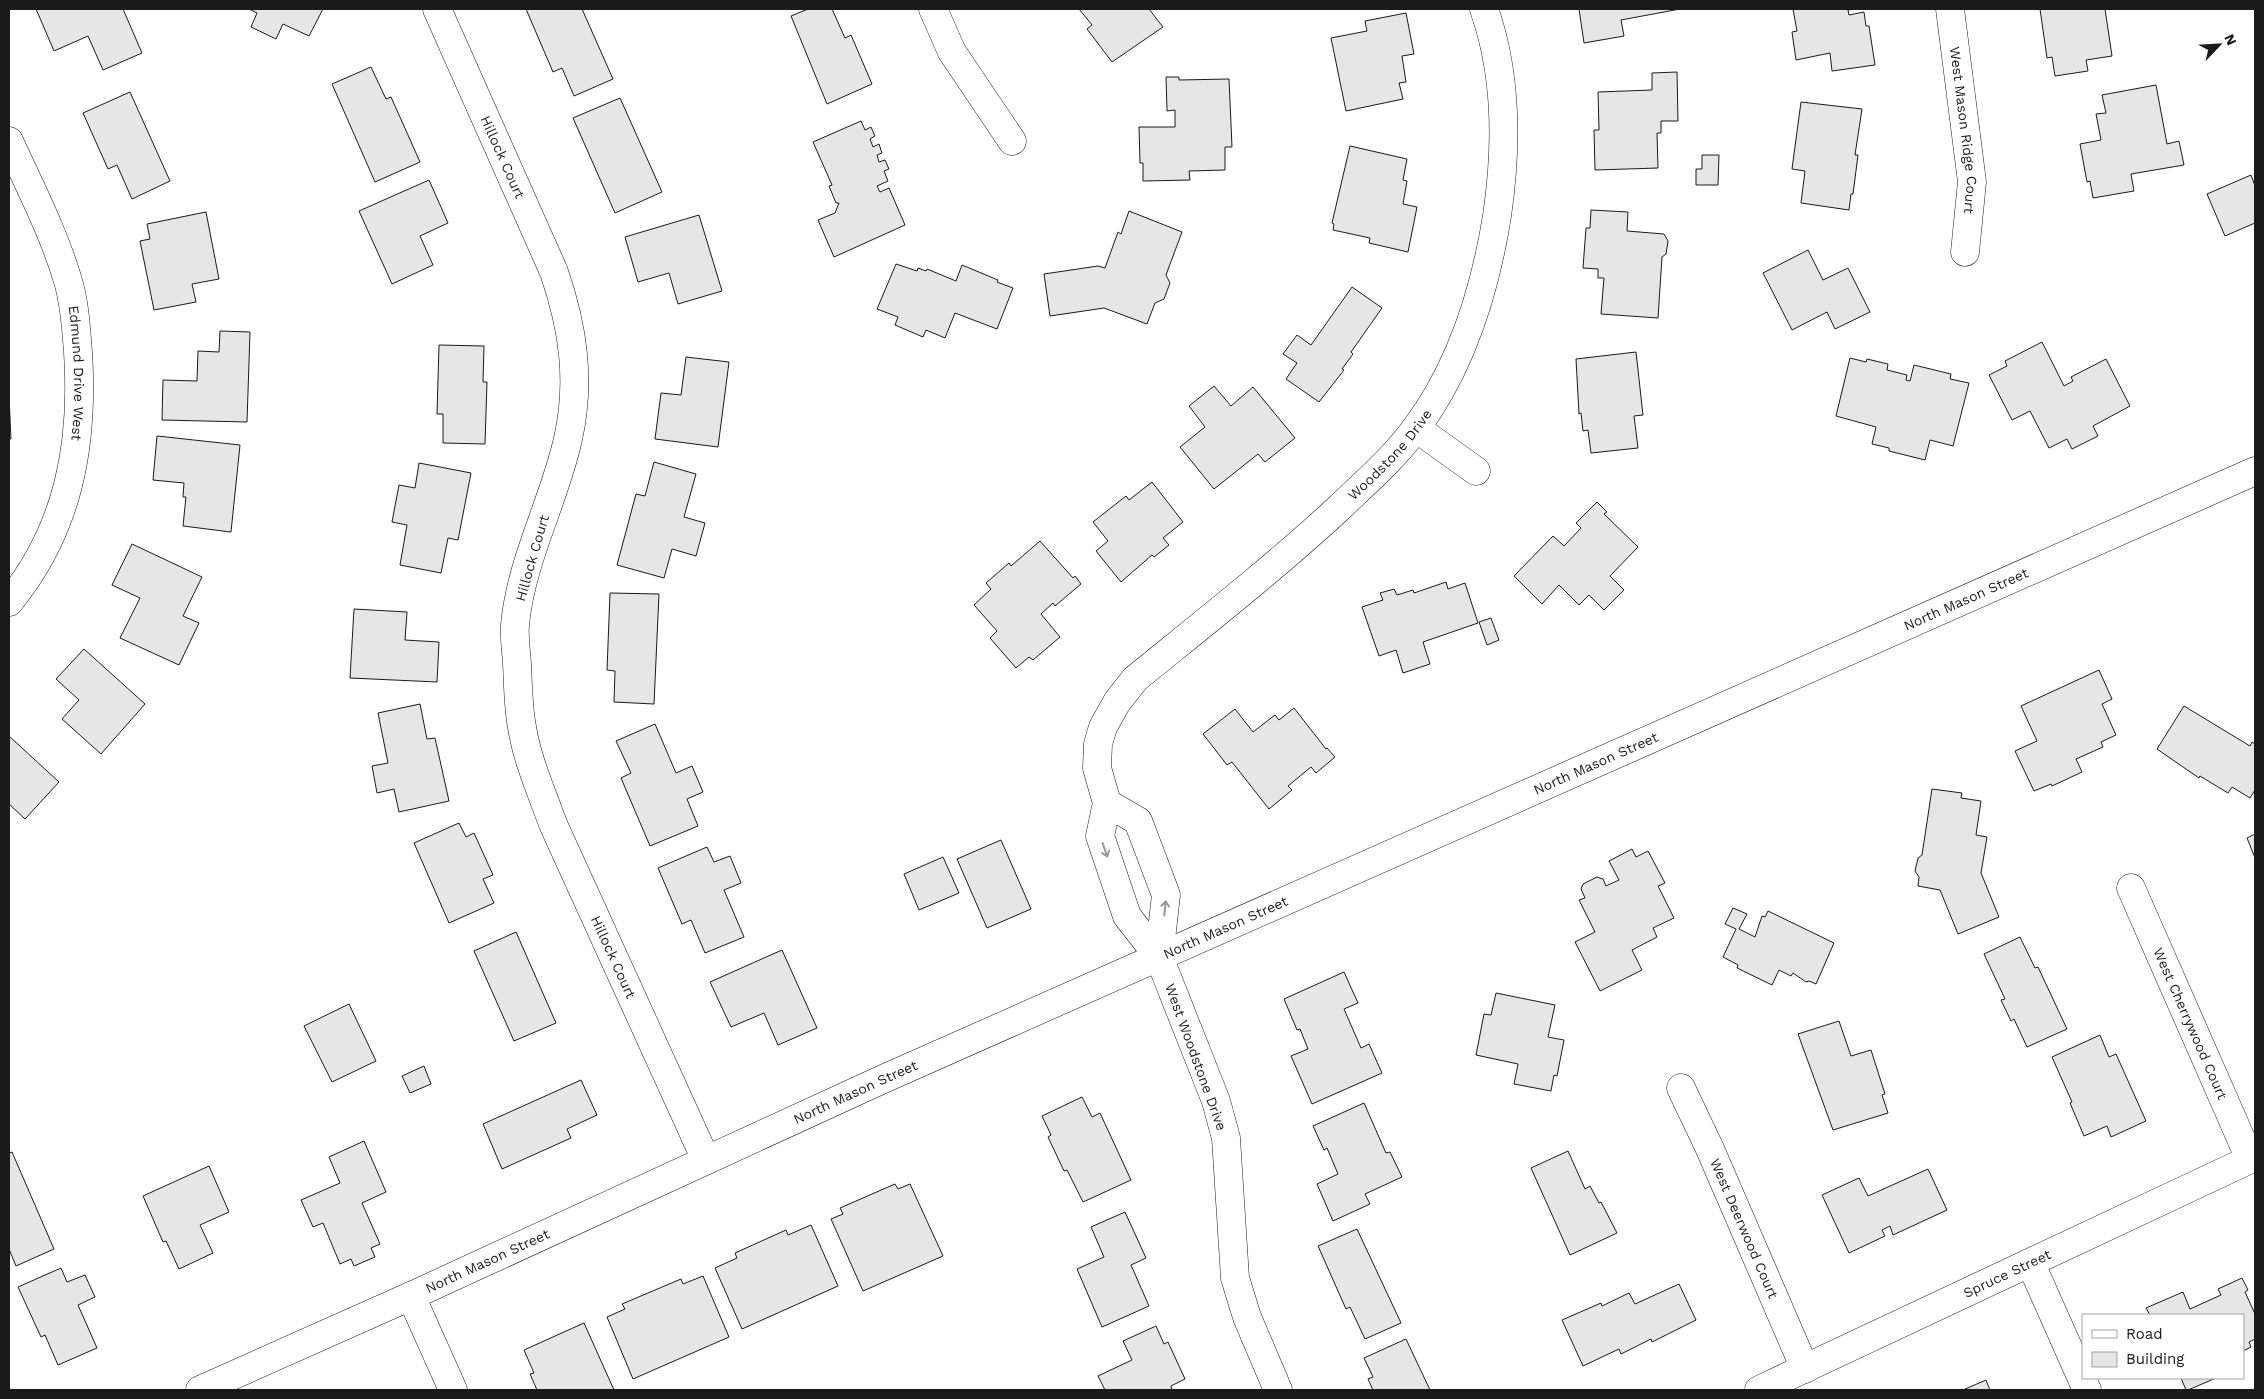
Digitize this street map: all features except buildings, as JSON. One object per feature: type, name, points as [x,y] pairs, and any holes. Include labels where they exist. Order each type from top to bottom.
[{"type":"street","name":"Hillock Court","points":[[437,9],[554,272],[567,311],[573,346],[575,376],[568,440],[520,589],[515,627],[522,727],[535,773],[553,824],[706,1160]]},
{"type":"street","points":[[933,9],[952,52],[1012,141]]},
{"type":"street","name":"Woodstone Drive","points":[[1159,957],[1127,916],[1100,836],[1107,803],[1097,768],[1098,744],[1103,727],[1117,702],[1135,679],[1297,546],[1381,468],[1416,428],[1441,388],[1462,346],[1476,309],[1492,243],[1500,197],[1504,144],[1500,76],[1490,27],[1484,9]]},
{"type":"street","name":"West Mason Ridge Court","points":[[1950,9],[1972,182],[1965,252]]},
{"type":"street","name":"Edmund Drive West","points":[[9,141],[53,238],[69,282],[75,316],[80,406],[75,456],[67,494],[39,559],[9,602]]},
{"type":"street","points":[[1416,428],[1476,471]]},
{"type":"street","name":"North Mason Street","points":[[200,1390],[1159,957],[2255,471]]},
{"type":"street","points":[[1107,803],[1138,821],[1166,895],[1159,957]]},
{"type":"street","name":"West Cherrywood Court","points":[[2131,888],[2252,1158]]},
{"type":"street","name":"West Woodstone Drive","points":[[1159,957],[1216,1101],[1226,1138],[1235,1278],[1247,1317],[1278,1390]]},
{"type":"street","name":"West Deerwood Court","points":[[1681,1088],[1710,1149],[1805,1369]]},
{"type":"street","name":"Spruce Street","points":[[1759,1390],[2031,1264],[2252,1158]]},
{"type":"street","points":[[2031,1264],[2082,1379]]},
{"type":"street","points":[[411,1296],[454,1390]]}]
